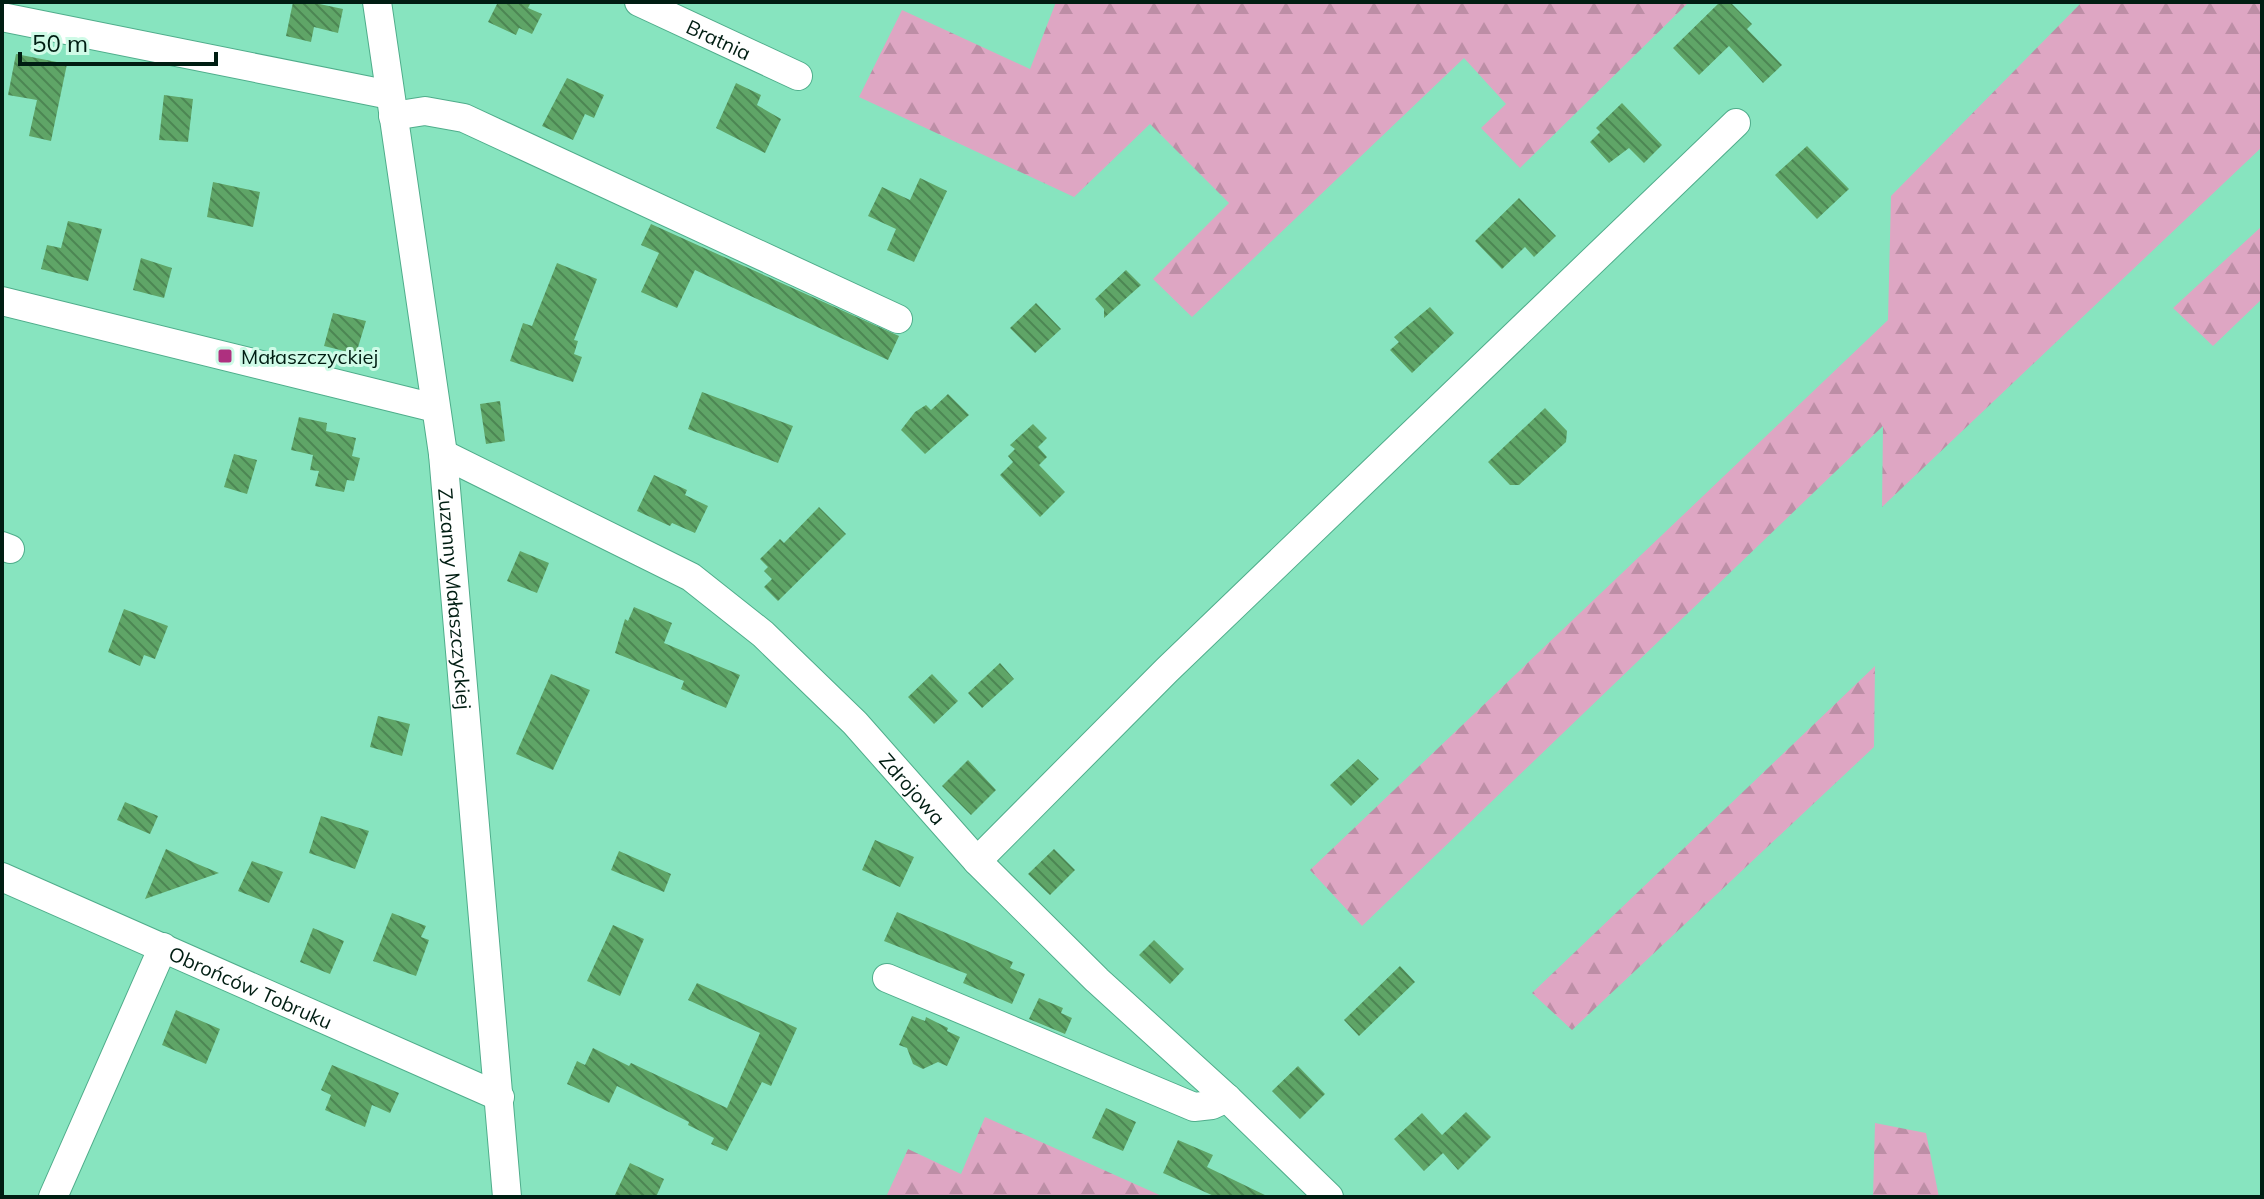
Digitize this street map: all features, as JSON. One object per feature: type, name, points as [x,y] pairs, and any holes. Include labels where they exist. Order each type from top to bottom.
[{"type":"street","name":"Zuzanny Małaszczyckiej","points":[[377,2],[443,454],[507,1197]]},
{"type":"street","name":"Bratnia","points":[[639,2],[798,76]]},
{"type":"street","points":[[2,17],[391,106],[464,118],[898,319]]},
{"type":"street","points":[[977,861],[1167,670],[1736,123]]},
{"type":"street","points":[[2,301],[435,408]]},
{"type":"street","name":"Zdrojowa","points":[[443,454],[691,577],[763,634],[855,723],[977,861],[1097,980],[1227,1098],[1329,1197]]},
{"type":"street","name":"Obrońców Tobruku","points":[[2,877],[500,1097]]},
{"type":"street","points":[[53,1197],[163,947]]},
{"type":"street","points":[[887,978],[1194,1107],[1212,1105],[1227,1098]]},
{"type":"green space","points":[[1056,2],[1689,2],[1520,168],[1481,128],[1506,104],[1464,58],[1192,317],[1153,279],[1229,203],[1150,124],[1074,197],[859,97],[902,10],[1030,69]]},
{"type":"green space","points":[[2082,2],[2262,2],[2262,147],[1882,507],[1883,426],[1362,926],[1310,870],[1888,320],[1891,196]]},
{"type":"green space","points":[[2262,226],[2262,299],[2213,346],[2173,308]]},
{"type":"green space","points":[[1875,666],[1874,747],[1572,1030],[1532,993]]},
{"type":"green space","points":[[985,1117],[1164,1197],[886,1197],[908,1149],[961,1174]]},
{"type":"green space","points":[[1875,1123],[1926,1133],[1939,1197],[1873,1197]]},
{"type":"building","points":[[293,2],[343,9],[338,33],[314,27],[311,42],[286,36]]},
{"type":"building","points":[[498,2],[531,2],[528,8],[542,14],[532,34],[519,28],[516,35],[488,22]]},
{"type":"building","points":[[1720,2],[1730,2],[1752,24],[1747,29],[1782,65],[1763,83],[1729,46],[1699,75],[1673,48]]},
{"type":"building","points":[[16,54],[67,64],[51,141],[29,136],[37,100],[8,95]]},
{"type":"building","points":[[567,78],[604,95],[594,118],[585,114],[573,140],[542,126]]},
{"type":"building","points":[[736,83],[761,95],[757,105],[781,119],[765,153],[716,128]]},
{"type":"building","points":[[164,95],[193,99],[188,142],[159,140]]},
{"type":"building","points":[[1622,103],[1662,145],[1644,163],[1629,148],[1609,163],[1590,142],[1600,132],[1596,128]]},
{"type":"building","points":[[1807,146],[1849,189],[1817,219],[1775,175]]},
{"type":"building","points":[[920,178],[947,191],[914,262],[887,250],[896,229],[868,216],[882,187],[910,200]]},
{"type":"building","points":[[213,182],[260,192],[253,227],[207,217]]},
{"type":"building","points":[[1519,198],[1556,236],[1534,257],[1525,247],[1502,269],[1475,241]]},
{"type":"building","points":[[68,221],[102,229],[88,281],[41,269],[47,245],[61,248]]},
{"type":"building","points":[[651,224],[899,336],[888,360],[695,270],[677,308],[641,292],[659,253],[641,245]]},
{"type":"building","points":[[141,258],[172,268],[164,298],[133,290]]},
{"type":"building","points":[[557,263],[597,279],[574,340],[578,341],[574,354],[582,357],[573,382],[510,361],[523,323],[532,326]]},
{"type":"building","points":[[1126,270],[1141,285],[1104,318],[1104,309],[1095,299]]},
{"type":"building","points":[[1036,303],[1061,329],[1035,353],[1010,328]]},
{"type":"building","points":[[1430,307],[1454,333],[1412,373],[1390,350],[1399,342],[1394,337]]},
{"type":"building","points":[[333,313],[366,321],[356,354],[324,346]]},
{"type":"building","points":[[702,392],[793,426],[778,463],[688,429]]},
{"type":"building","points":[[948,394],[969,415],[925,454],[901,430],[915,412],[926,405],[931,410]]},
{"type":"building","points":[[500,401],[505,441],[486,444],[480,404]]},
{"type":"building","points":[[1545,408],[1567,431],[1566,442],[1519,485],[1510,485],[1488,462]]},
{"type":"building","points":[[299,417],[327,423],[326,431],[356,438],[352,456],[360,458],[354,481],[347,480],[344,492],[315,486],[319,471],[310,470],[313,455],[291,450]]},
{"type":"building","points":[[1033,424],[1047,438],[1038,447],[1047,457],[1039,465],[1065,492],[1040,517],[1000,475],[1013,462],[1008,456],[1015,449],[1010,445]]},
{"type":"building","points":[[234,454],[257,460],[247,494],[224,487]]},
{"type":"building","points":[[654,475],[687,490],[685,495],[708,506],[695,533],[637,511]]},
{"type":"building","points":[[819,507],[846,534],[778,601],[764,587],[772,579],[764,571],[768,567],[760,559],[780,539],[784,543]]},
{"type":"building","points":[[520,551],[549,563],[537,593],[507,581]]},
{"type":"building","points":[[634,607],[672,623],[664,643],[740,675],[726,708],[681,689],[684,681],[615,653],[625,619],[628,621]]},
{"type":"building","points":[[124,609],[168,626],[155,659],[144,655],[140,666],[108,652]]},
{"type":"building","points":[[1000,663],[1014,679],[982,708],[968,693]]},
{"type":"building","points":[[551,674],[590,690],[553,770],[516,754]]},
{"type":"building","points":[[932,674],[958,701],[934,724],[908,697]]},
{"type":"building","points":[[378,716],[410,724],[402,756],[370,747]]},
{"type":"building","points":[[1358,759],[1379,779],[1351,806],[1330,785]]},
{"type":"building","points":[[968,760],[996,790],[971,815],[942,786]]},
{"type":"building","points":[[125,802],[158,816],[150,834],[117,820]]},
{"type":"building","points":[[321,816],[369,831],[355,869],[309,853]]},
{"type":"building","points":[[875,840],[914,857],[900,887],[862,870]]},
{"type":"building","points":[[166,849],[195,863],[219,873],[145,899]]},
{"type":"building","points":[[1054,849],[1075,870],[1050,895],[1028,874]]},
{"type":"building","points":[[619,851],[671,874],[664,892],[611,870]]},
{"type":"building","points":[[252,861],[283,872],[269,903],[238,891]]},
{"type":"building","points":[[897,912],[1013,962],[1010,968],[1025,974],[1012,1004],[963,983],[967,974],[884,941]]},
{"type":"building","points":[[392,913],[426,926],[421,937],[429,940],[416,976],[373,961]]},
{"type":"building","points":[[613,925],[644,939],[620,996],[587,981]]},
{"type":"building","points":[[313,928],[344,941],[330,974],[300,962]]},
{"type":"building","points":[[1154,940],[1184,969],[1170,984],[1139,955]]},
{"type":"building","points":[[1400,966],[1415,982],[1359,1036],[1344,1020]]},
{"type":"building","points":[[697,983],[797,1028],[771,1086],[762,1082],[727,1151],[711,1144],[714,1138],[688,1125],[689,1122],[617,1086],[609,1103],[567,1084],[577,1061],[585,1065],[593,1048],[727,1108],[760,1033],[688,1000]]},
{"type":"building","points":[[1039,998],[1063,1008],[1061,1013],[1072,1018],[1065,1034],[1029,1019]]},
{"type":"building","points":[[176,1010],[220,1029],[206,1064],[162,1045]]},
{"type":"building","points":[[912,1016],[925,1021],[926,1017],[960,1037],[947,1066],[938,1062],[923,1069],[913,1064],[907,1048],[899,1045]]},
{"type":"building","points":[[332,1065],[399,1093],[390,1113],[372,1105],[365,1127],[325,1110],[331,1095],[321,1090]]},
{"type":"building","points":[[1298,1066],[1325,1094],[1300,1119],[1272,1091]]},
{"type":"building","points":[[1106,1108],[1136,1122],[1123,1151],[1092,1138]]},
{"type":"building","points":[[1466,1112],[1491,1137],[1458,1170],[1443,1153],[1424,1171],[1394,1139],[1422,1113],[1442,1135]]},
{"type":"building","points":[[1178,1140],[1213,1155],[1207,1167],[1269,1197],[1216,1197],[1163,1173]]},
{"type":"building","points":[[630,1163],[664,1179],[656,1197],[614,1197]]},
{"type":"place","name":"Małaszczyckiej","points":[[225,356]]}]
